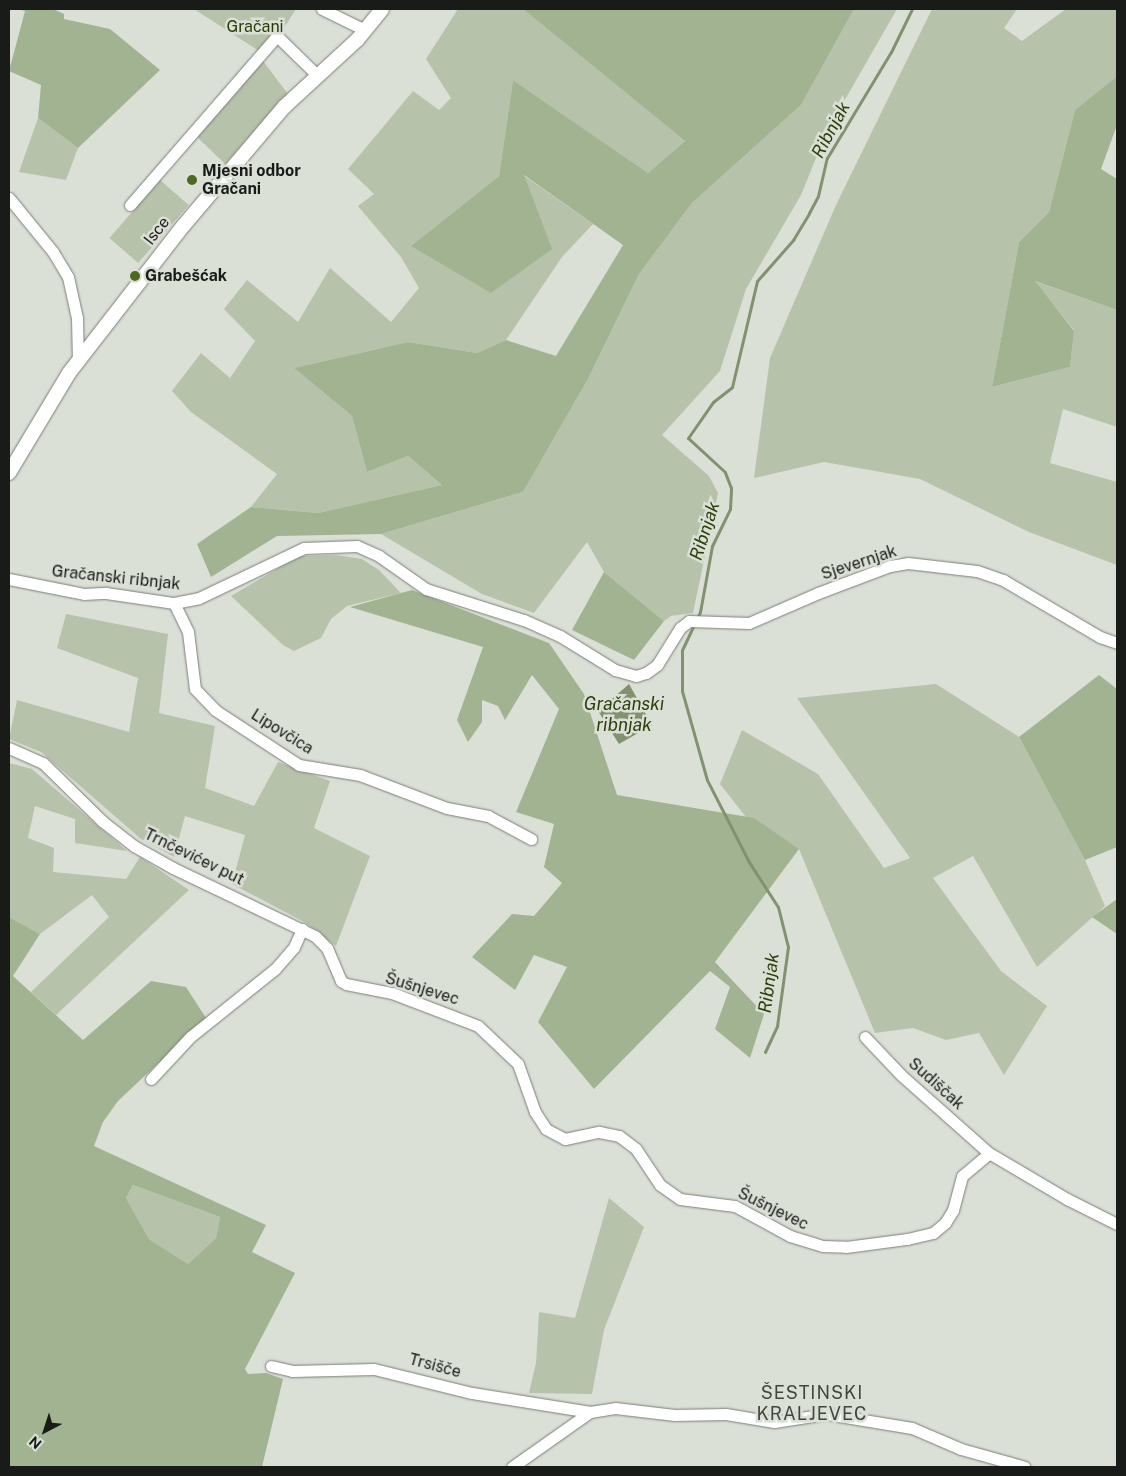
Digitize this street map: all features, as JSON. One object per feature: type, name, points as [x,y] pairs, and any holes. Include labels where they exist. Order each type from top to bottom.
[{"type":"street","points":[[322,9],[365,30]]},
{"type":"street","name":"Isce","points":[[9,473],[78,361],[220,182],[284,106],[365,30],[382,9]]},
{"type":"street","points":[[130,205],[277,36],[317,75]]},
{"type":"street","points":[[9,198],[54,252],[68,278],[77,318],[78,361]]},
{"type":"street","name":"Gračanski ribnjak","points":[[9,579],[84,594],[106,593],[174,603],[199,598],[304,548],[357,546],[373,552],[426,589],[524,620],[567,640],[615,670],[636,676],[646,673],[657,665],[680,628],[689,621]]},
{"type":"street","name":"Sjevernjak","points":[[689,621],[737,624],[755,622],[818,593],[890,566],[908,563],[977,571],[1004,580],[1100,637],[1117,643]]},
{"type":"street","name":"Lipovčica","points":[[174,603],[188,632],[195,689],[215,710],[299,765],[360,775],[447,808],[488,816],[531,839]]},
{"type":"street","name":"Trnčevićev put","points":[[9,748],[43,763],[102,821],[134,846],[173,868],[302,929]]},
{"type":"street","points":[[151,1079],[190,1037],[275,969],[294,947],[302,929]]},
{"type":"street","name":"Šušnjevec","points":[[302,929],[327,948],[338,974],[346,984],[418,1002],[457,1016],[487,1033],[518,1064],[539,1121],[556,1136],[574,1139],[599,1132],[619,1136],[636,1149],[660,1184],[674,1196],[736,1206],[802,1241],[846,1247],[933,1233],[950,1216],[962,1176],[989,1152]]},
{"type":"street","name":"Sudiščak","points":[[865,1037],[901,1075],[989,1152]]},
{"type":"street","points":[[989,1152],[1067,1200],[1117,1224]]},
{"type":"street","name":"Trsišče","points":[[271,1366],[292,1372],[374,1369],[479,1395],[590,1412]]},
{"type":"street","points":[[512,1467],[590,1412],[603,1408],[642,1409],[675,1415],[726,1414],[774,1422],[827,1414],[912,1428],[961,1449],[1026,1467]]},
{"type":"green space","name":"Gračani","points":[[194,9],[296,9],[280,34],[274,31],[259,51]]},
{"type":"green space","points":[[458,9],[523,9],[685,141],[648,173],[513,80],[499,176],[411,246],[523,175],[593,224],[562,257],[506,340],[477,353],[408,342],[294,368],[352,416],[367,472],[408,456],[442,485],[318,513],[251,507],[277,474],[191,412],[172,391],[201,353],[230,378],[255,341],[224,309],[247,280],[298,322],[330,268],[391,322],[419,288],[401,257],[358,206],[374,194],[348,169],[413,91],[439,110],[451,98],[426,59]]},
{"type":"green space","points":[[854,9],[897,9],[827,131],[801,195],[746,289],[720,371],[662,435],[709,476],[718,493],[693,613],[671,616],[664,621],[604,572],[587,542],[534,613],[482,594],[381,534],[523,492],[588,379],[639,274],[692,203],[801,105]]},
{"type":"green space","points":[[932,9],[1017,9],[1004,28],[1022,41],[1066,9],[1117,9],[1117,76],[1075,110],[1049,212],[1019,242],[992,387],[1070,367],[1074,330],[1034,281],[1117,310],[1117,427],[1063,409],[1050,463],[1117,482],[1117,565],[1029,532],[920,479],[824,462],[754,478],[770,358],[836,205]]},
{"type":"green space","points":[[260,57],[288,94],[225,164],[197,137],[239,90]]},
{"type":"green space","points":[[38,118],[78,148],[66,180],[19,172]]},
{"type":"green space","points":[[160,180],[189,205],[138,263],[109,238]]},
{"type":"green space","points":[[335,555],[362,559],[379,570],[401,593],[347,606],[331,619],[321,638],[294,651],[283,645],[231,596],[299,556]]},
{"type":"green space","points":[[66,614],[168,634],[159,713],[215,726],[205,788],[254,806],[278,762],[330,781],[314,828],[370,856],[336,946],[306,923],[232,884],[245,835],[185,816],[174,857],[141,839],[41,752],[9,739],[17,700],[129,732],[138,678],[57,648]]},
{"type":"green space","points":[[936,684],[1019,737],[1085,860],[1105,906],[1037,967],[973,856],[933,878],[1001,971],[1047,1006],[1004,1075],[979,1033],[946,1040],[913,1028],[875,1033],[799,849],[746,817],[720,784],[742,730],[818,774],[884,868],[910,858],[797,698]]},
{"type":"green space","points":[[9,763],[32,769],[127,851],[75,843],[75,819],[35,806],[28,838],[54,848],[53,872],[126,879],[140,857],[189,890],[56,1015],[31,992],[109,917],[92,895],[40,934],[9,917]]},
{"type":"green space","points":[[133,1185],[220,1217],[216,1238],[188,1264],[149,1239],[126,1198]]},
{"type":"green space","points":[[609,1198],[644,1227],[604,1330],[592,1394],[529,1393],[536,1363],[539,1312],[575,1318]]},
{"type":"shaded area","points":[[17,9],[53,9],[64,14],[64,19],[110,29],[160,70],[78,148],[38,118],[41,85],[9,71],[25,11]]},
{"type":"shaded area","points":[[523,9],[854,9],[801,105],[692,203],[639,274],[588,379],[523,492],[381,534],[277,536],[211,577],[197,544],[251,507],[318,513],[442,485],[408,456],[367,472],[352,416],[294,368],[408,342],[477,353],[506,340],[556,356],[623,245],[524,175],[552,249],[491,293],[411,246],[499,176],[513,80],[648,173],[685,141]]},
{"type":"shaded area","points":[[1117,76],[1117,125],[1101,169],[1117,179],[1117,310],[1035,281],[1074,331],[1070,367],[992,387],[1019,242],[1049,212],[1075,110]]},
{"type":"shaded area","points":[[604,572],[664,621],[634,660],[572,630]]},
{"type":"shaded area","points":[[412,590],[549,643],[584,694],[617,795],[754,818],[799,849],[715,962],[764,1014],[750,1058],[715,1029],[730,987],[710,971],[594,1089],[538,1022],[567,967],[534,955],[515,990],[472,957],[512,914],[534,916],[562,883],[544,867],[554,824],[516,812],[559,709],[532,675],[505,720],[498,706],[482,700],[482,722],[468,742],[457,720],[483,647],[350,607]]},
{"type":"shaded area","points":[[1099,675],[1117,689],[1117,847],[1085,860],[1019,737]]},
{"type":"shaded area","points":[[1117,899],[1117,934],[1092,917]]},
{"type":"shaded area","points":[[9,917],[40,934],[13,976],[83,1040],[151,981],[186,987],[206,1018],[118,1101],[103,1122],[94,1146],[266,1225],[252,1252],[295,1273],[245,1369],[248,1374],[266,1373],[283,1379],[262,1467],[9,1467]],"holes":[[[133,1185],[220,1217],[216,1238],[188,1264],[149,1239],[126,1198]]]},
{"type":"water","name":"Gračanski ribnjak","points":[[629,684],[652,725],[619,744],[598,711]]},
{"type":"waterway","name":"Ribnjak","points":[[765,1052],[777,1026],[788,947],[778,907],[749,862],[707,780],[682,691],[682,650],[700,612],[712,546],[730,509],[731,488],[725,472],[688,438],[713,402],[732,387],[757,281],[793,240],[809,213],[818,196],[827,158],[891,52],[912,9]]},
{"type":"place","name":"Mjesni odbor Gračani","points":[[192,180]]},
{"type":"place","name":"Grabešćak","points":[[135,276]]},
{"type":"district","name":"ŠESTINSKI KRALJEVEC","points":[[812,1404]]}]
